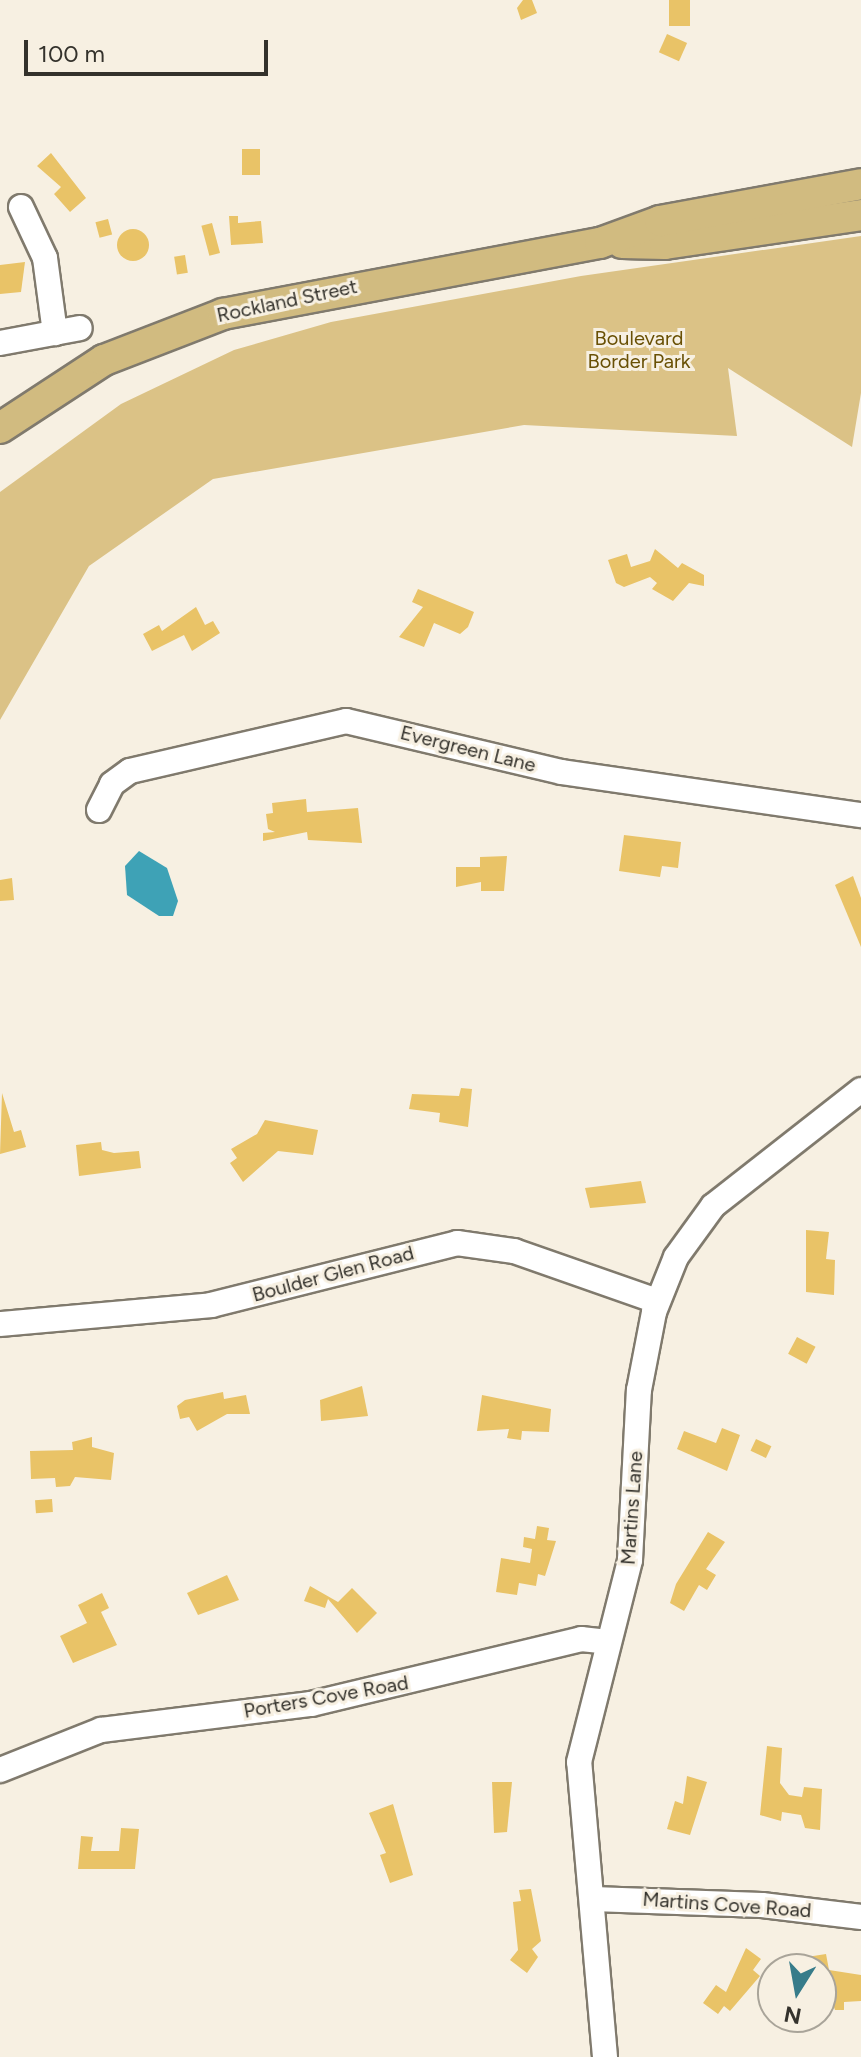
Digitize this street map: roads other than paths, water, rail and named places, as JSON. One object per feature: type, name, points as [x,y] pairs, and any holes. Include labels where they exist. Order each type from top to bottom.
[{"type":"main road","name":"Rockland Street","points":[[0,428],[35,401],[134,345],[223,314],[600,243],[660,221],[861,184]]},
{"type":"main road","name":"Rockland Street","points":[[600,243],[665,244],[861,215]]},
{"type":"main road","points":[[0,403],[35,401]]},
{"type":"street","points":[[21,207],[45,258],[55,333]]},
{"type":"street","points":[[0,343],[80,328]]},
{"type":"street","name":"Evergreen Lane","points":[[99,810],[112,784],[130,771],[346,721],[562,772],[861,815]]},
{"type":"street","name":"Martins Lane","points":[[605,2057],[579,1754],[633,1542],[639,1390],[657,1301],[676,1257],[713,1206],[861,1090]]},
{"type":"street","name":"Boulder Glen Road","points":[[0,1324],[211,1305],[457,1243],[514,1251],[657,1301]]},
{"type":"street","name":"Porters Cove Road","points":[[0,1770],[101,1730],[311,1704],[581,1639],[608,1642]]},
{"type":"street","name":"Martins Cove Road","points":[[593,1899],[762,1905],[861,1917]]},
{"type":"water","points":[[139,851],[167,868],[178,901],[173,916],[159,916],[127,895],[125,866]]},
{"type":"park label","name":"Boulevard Border Park","points":[[639,350]]}]
